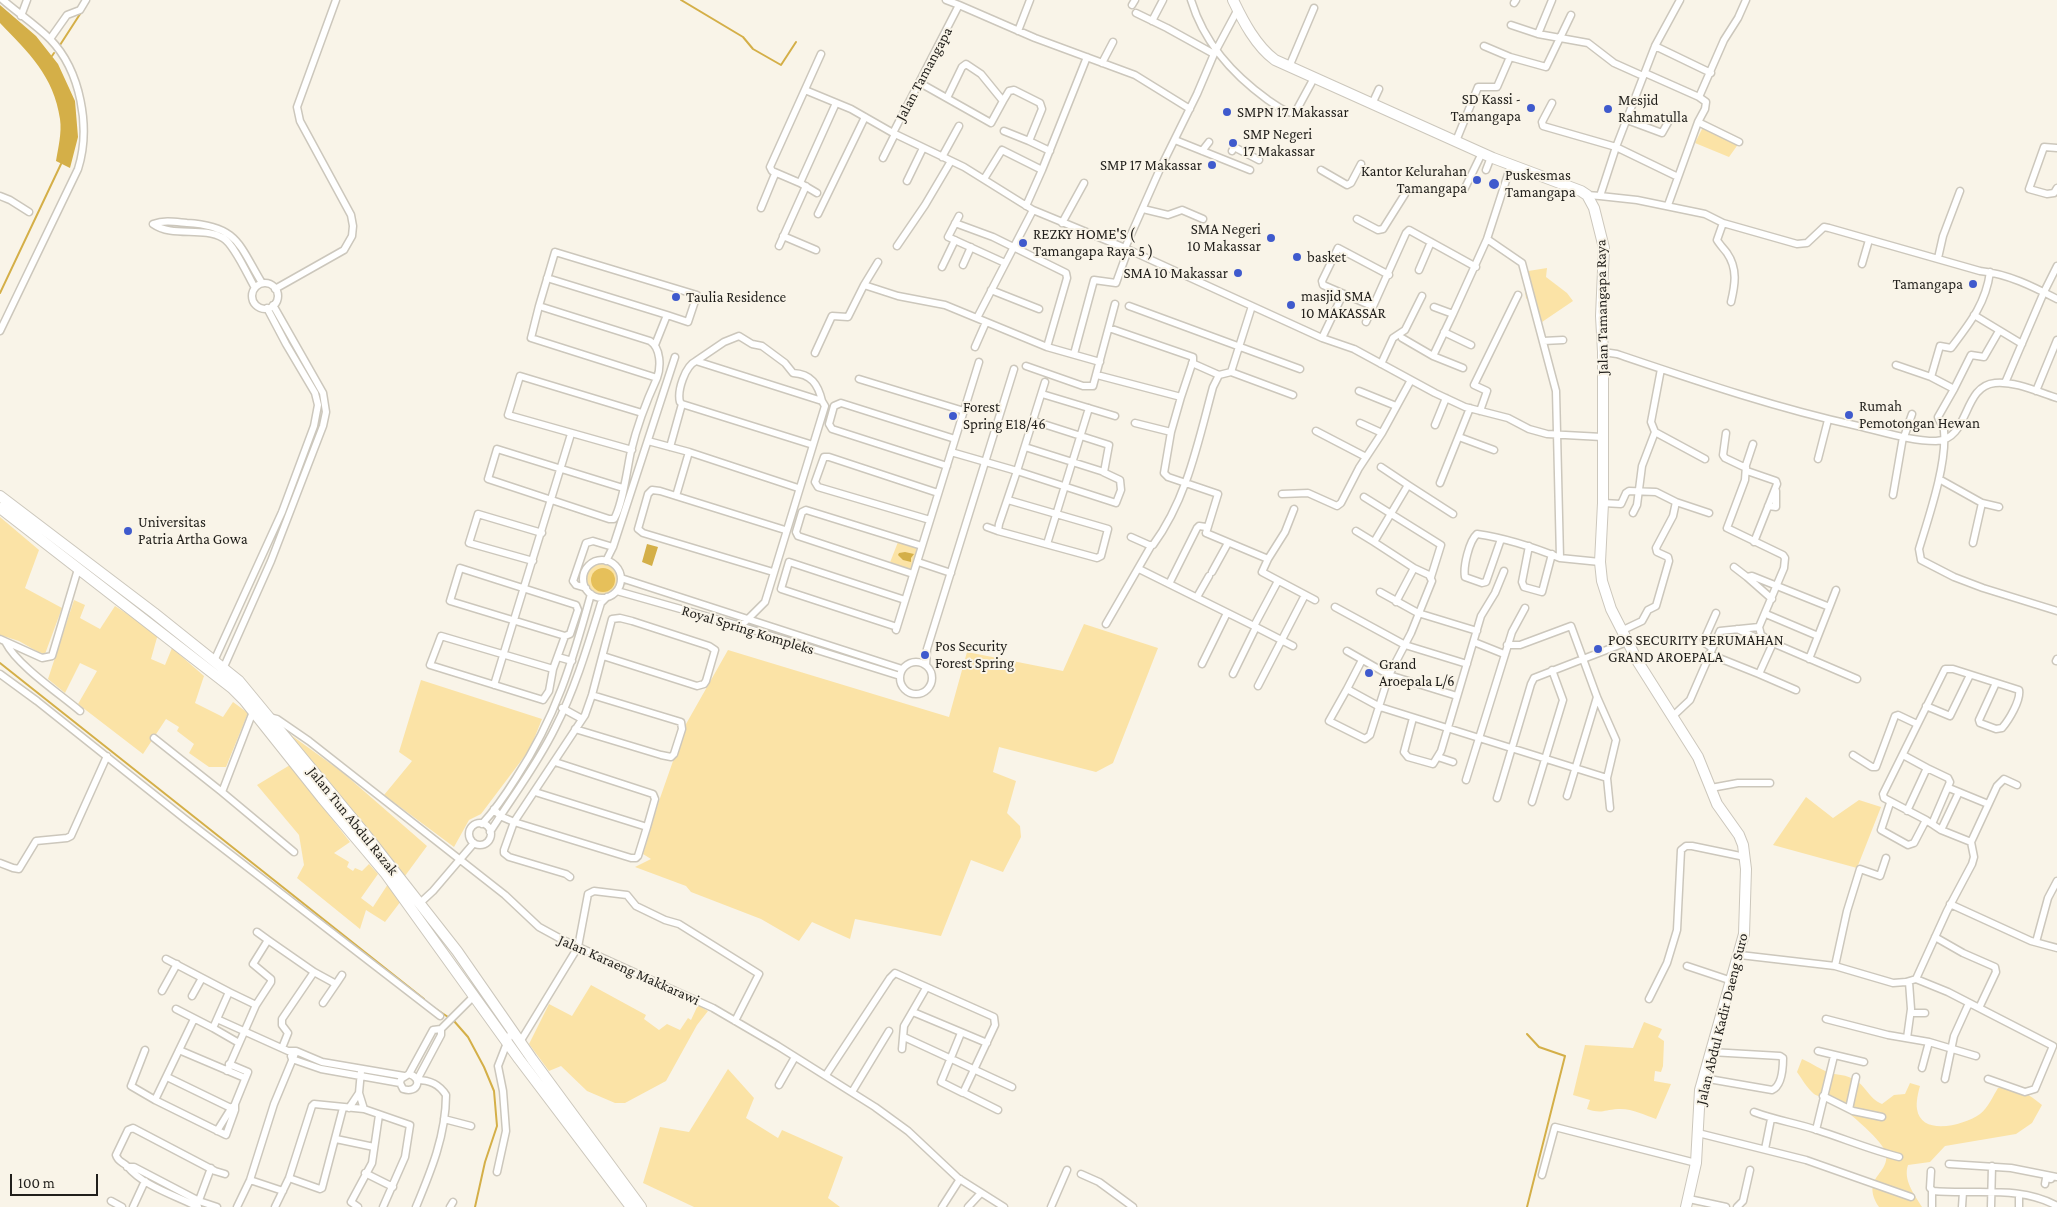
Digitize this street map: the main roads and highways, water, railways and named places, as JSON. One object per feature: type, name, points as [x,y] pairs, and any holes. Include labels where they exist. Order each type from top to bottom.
[{"type":"main road","name":"Jalan Tamangapa Raya","points":[[1236,5],[1265,53],[1288,67],[1486,155],[1581,190],[1587,195],[1594,208],[1604,248],[1601,316],[1603,352],[1603,503],[1600,562],[1602,581],[1607,600],[1627,642],[1647,678],[1698,757],[1709,784]]},
{"type":"main road","name":"Jalan Tun Abdul Razak","points":[[0,496],[154,613],[239,681],[255,707],[386,874],[507,1041],[631,1207]]},
{"type":"main road","name":"Jalan Tun Abdul Razak","points":[[0,508],[255,707]]},
{"type":"main road","name":"Jalan Tun Abdul Razak","points":[[264,719],[420,903],[457,951],[520,1042],[641,1207]]},
{"type":"main road","name":"Jalan Abdul Kadir Daeng Suro","points":[[1688,1203],[1696,1163],[1699,1100],[1703,1078],[1740,955],[1745,922],[1747,882],[1745,857],[1739,835],[1717,804],[1709,784]]},
{"type":"waterway","points":[[681,0],[743,37],[753,49],[781,65],[796,42]]},
{"type":"waterway","points":[[60,45],[82,11]]},
{"type":"waterway","points":[[0,293],[61,164]]},
{"type":"waterway","points":[[0,663],[424,999]]},
{"type":"waterway","points":[[433,1007],[454,1021],[468,1037],[494,1091],[497,1126],[485,1162],[475,1207]]},
{"type":"waterway","points":[[1527,1034],[1539,1047],[1565,1056],[1527,1207]]},
{"type":"place","name":"SD Kassi - Tamangapa","points":[[1531,108]]},
{"type":"place","name":"Mesjid Rahmatulla","points":[[1608,109]]},
{"type":"place","name":"SMPN 17 Makassar","points":[[1227,112]]},
{"type":"place","name":"SMP Negeri 17 Makassar","points":[[1233,143]]},
{"type":"place","name":"SMP 17 Makassar","points":[[1212,165]]},
{"type":"place","name":"Kantor Kelurahan Tamangapa","points":[[1477,180]]},
{"type":"place","name":"Puskesmas Tamangapa","points":[[1494,184]]},
{"type":"place","name":"SMA Negeri 10 Makassar","points":[[1271,238]]},
{"type":"place","name":"REZKY HOME'S ( Tamangapa Raya 5 )","points":[[1023,243]]},
{"type":"place","name":"basket","points":[[1297,257]]},
{"type":"place","name":"SMA 10 Makassar","points":[[1238,273]]},
{"type":"place","name":"Tamangapa","points":[[1973,284]]},
{"type":"place","name":"Taulia Residence","points":[[676,297]]},
{"type":"place","name":"masjid SMA 10 MAKASSAR","points":[[1291,305]]},
{"type":"place","name":"Rumah Pemotongan Hewan","points":[[1849,415]]},
{"type":"place","name":"Forest Spring E18/46","points":[[953,416]]},
{"type":"place","name":"Universitas Patria Artha Gowa","points":[[128,531]]},
{"type":"place","name":"POS SECURITY PERUMAHAN GRAND AROEPALA","points":[[1598,649]]},
{"type":"place","name":"Pos Security Forest Spring","points":[[925,655]]},
{"type":"place","name":"Grand Aroepala L/6","points":[[1369,673]]}]
